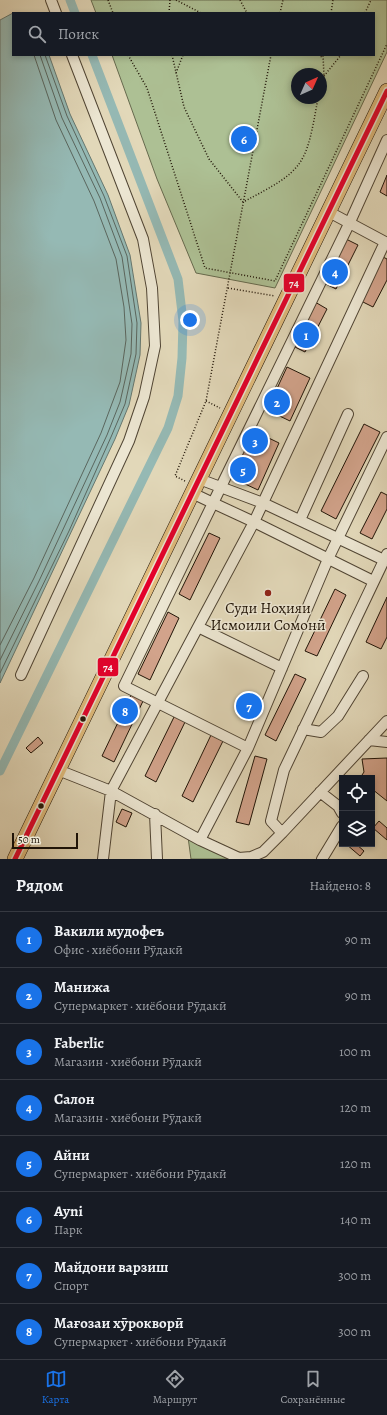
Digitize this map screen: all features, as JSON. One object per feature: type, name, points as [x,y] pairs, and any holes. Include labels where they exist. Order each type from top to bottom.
[{"type":"highway","points":[[15,859],[193,485],[329,212],[387,91]]},
{"type":"street","points":[[51,0],[56,12]]},
{"type":"street","points":[[22,675],[129,441],[144,398],[155,346],[152,288],[143,239],[72,56]]},
{"type":"street","points":[[248,748],[124,686],[220,486],[350,222],[387,140]]},
{"type":"street","points":[[103,859],[112,791],[254,522],[386,243],[350,222],[329,212]]},
{"type":"street","points":[[300,520],[348,414]]},
{"type":"street","points":[[200,840],[248,748],[328,559],[387,436]]},
{"type":"street","points":[[193,485],[220,486],[263,503],[339,538],[386,557],[373,581],[284,770],[272,821],[282,833]]},
{"type":"street","points":[[193,485],[213,503],[373,581]]},
{"type":"street","points":[[198,627],[282,668]]},
{"type":"street","points":[[303,729],[321,732],[338,716],[363,676]]},
{"type":"street","points":[[58,770],[112,791],[200,840],[239,859],[263,852],[387,721]]},
{"type":"street","points":[[370,740],[387,742]]},
{"type":"street","points":[[320,792],[338,806],[341,811]]},
{"type":"street","points":[[155,814],[157,859]]},
{"type":"street","points":[[322,859],[339,831]]},
{"type":"path","points":[[108,0],[113,12]]},
{"type":"path","points":[[169,12],[170,0]]},
{"type":"path","points":[[176,0],[199,12]]},
{"type":"path","points":[[240,0],[247,12]]},
{"type":"path","points":[[280,12],[283,0]]},
{"type":"path","points":[[331,12],[333,0]]},
{"type":"path","points":[[365,12],[371,0]]},
{"type":"path","points":[[129,56],[147,88],[205,268],[275,281],[387,44]]},
{"type":"path","points":[[172,56],[184,107],[209,159],[243,202]]},
{"type":"path","points":[[176,73],[183,56]]},
{"type":"path","points":[[193,485],[176,476],[206,401],[272,56]]},
{"type":"path","points":[[323,56],[324,68]]},
{"type":"path","points":[[327,72],[340,56]]},
{"type":"path","points":[[243,202],[289,176],[302,162],[310,142],[317,104]]},
{"type":"path","points":[[228,288],[275,296]]},
{"type":"path","points":[[206,401],[221,408]]},
{"type":"green space","points":[[91,0],[387,0],[387,52],[275,288],[196,273],[157,179],[112,56],[375,56],[375,12],[96,12]]},
{"type":"green space","points":[[188,837],[237,859],[191,859]]},
{"type":"water","points":[[12,14],[12,56],[49,56],[70,114],[108,195],[130,255],[141,323],[140,355],[129,405],[115,439],[0,683],[0,20]]},
{"type":"building","points":[[387,175],[387,196],[380,192]]},
{"type":"building","points":[[346,239],[358,245],[336,289],[324,283]]},
{"type":"building","points":[[383,257],[387,259],[387,280],[373,307],[361,301]]},
{"type":"building","points":[[315,302],[327,309],[305,352],[293,346]]},
{"type":"building","points":[[287,367],[310,378],[290,421],[267,410]]},
{"type":"building","points":[[364,424],[380,432],[336,519],[321,511]]},
{"type":"building","points":[[252,430],[279,443],[258,490],[230,477]]},
{"type":"building","points":[[381,492],[387,495],[387,509],[372,539],[360,533]]},
{"type":"building","points":[[209,533],[220,538],[190,600],[179,594]]},
{"type":"building","points":[[335,589],[346,595],[317,656],[305,651]]},
{"type":"building","points":[[387,597],[387,637],[381,649],[366,642]]},
{"type":"building","points":[[168,612],[179,618],[150,680],[138,674]]},
{"type":"building","points":[[295,674],[306,679],[276,741],[265,735]]},
{"type":"building","points":[[132,693],[144,699],[114,762],[102,756]]},
{"type":"building","points":[[175,715],[186,720],[156,782],[145,776]]},
{"type":"building","points":[[211,735],[223,741],[193,802],[182,796]]},
{"type":"building","points":[[38,737],[43,743],[31,753],[26,748]]},
{"type":"building","points":[[255,756],[267,759],[249,825],[236,822]]},
{"type":"building","points":[[387,758],[387,801],[375,791],[375,775],[362,775],[364,772],[362,759]]},
{"type":"building","points":[[122,809],[132,813],[126,827],[116,822]]},
{"type":"building","points":[[379,821],[387,828],[387,840],[375,830],[375,826]]},
{"type":"building","points":[[350,847],[359,847],[364,851],[360,856]]},
{"type":"waterway","points":[[70,0],[75,12]]},
{"type":"waterway","points":[[0,771],[168,428],[178,396],[182,358],[183,321],[178,279],[92,56]]},
{"type":"transit line","name":"74","points":[[15,859],[387,91]]},
{"type":"place","name":"Ayni","points":[[244,139]]},
{"type":"place","name":"Салон","points":[[335,272]]},
{"type":"place","name":"Вакили мудофеъ","points":[[306,335]]},
{"type":"place","name":"Манижа","points":[[277,402]]},
{"type":"place","name":"Faberlic","points":[[255,441]]},
{"type":"place","name":"Айни","points":[[243,470]]},
{"type":"place","name":"Суди Ноҳияи Исмоили Сомонӣ","points":[[268,593]]},
{"type":"place","name":"Майдони варзиш","points":[[249,706]]},
{"type":"place","name":"Мағозаи хӯрокворӣ","points":[[125,711]]}]
